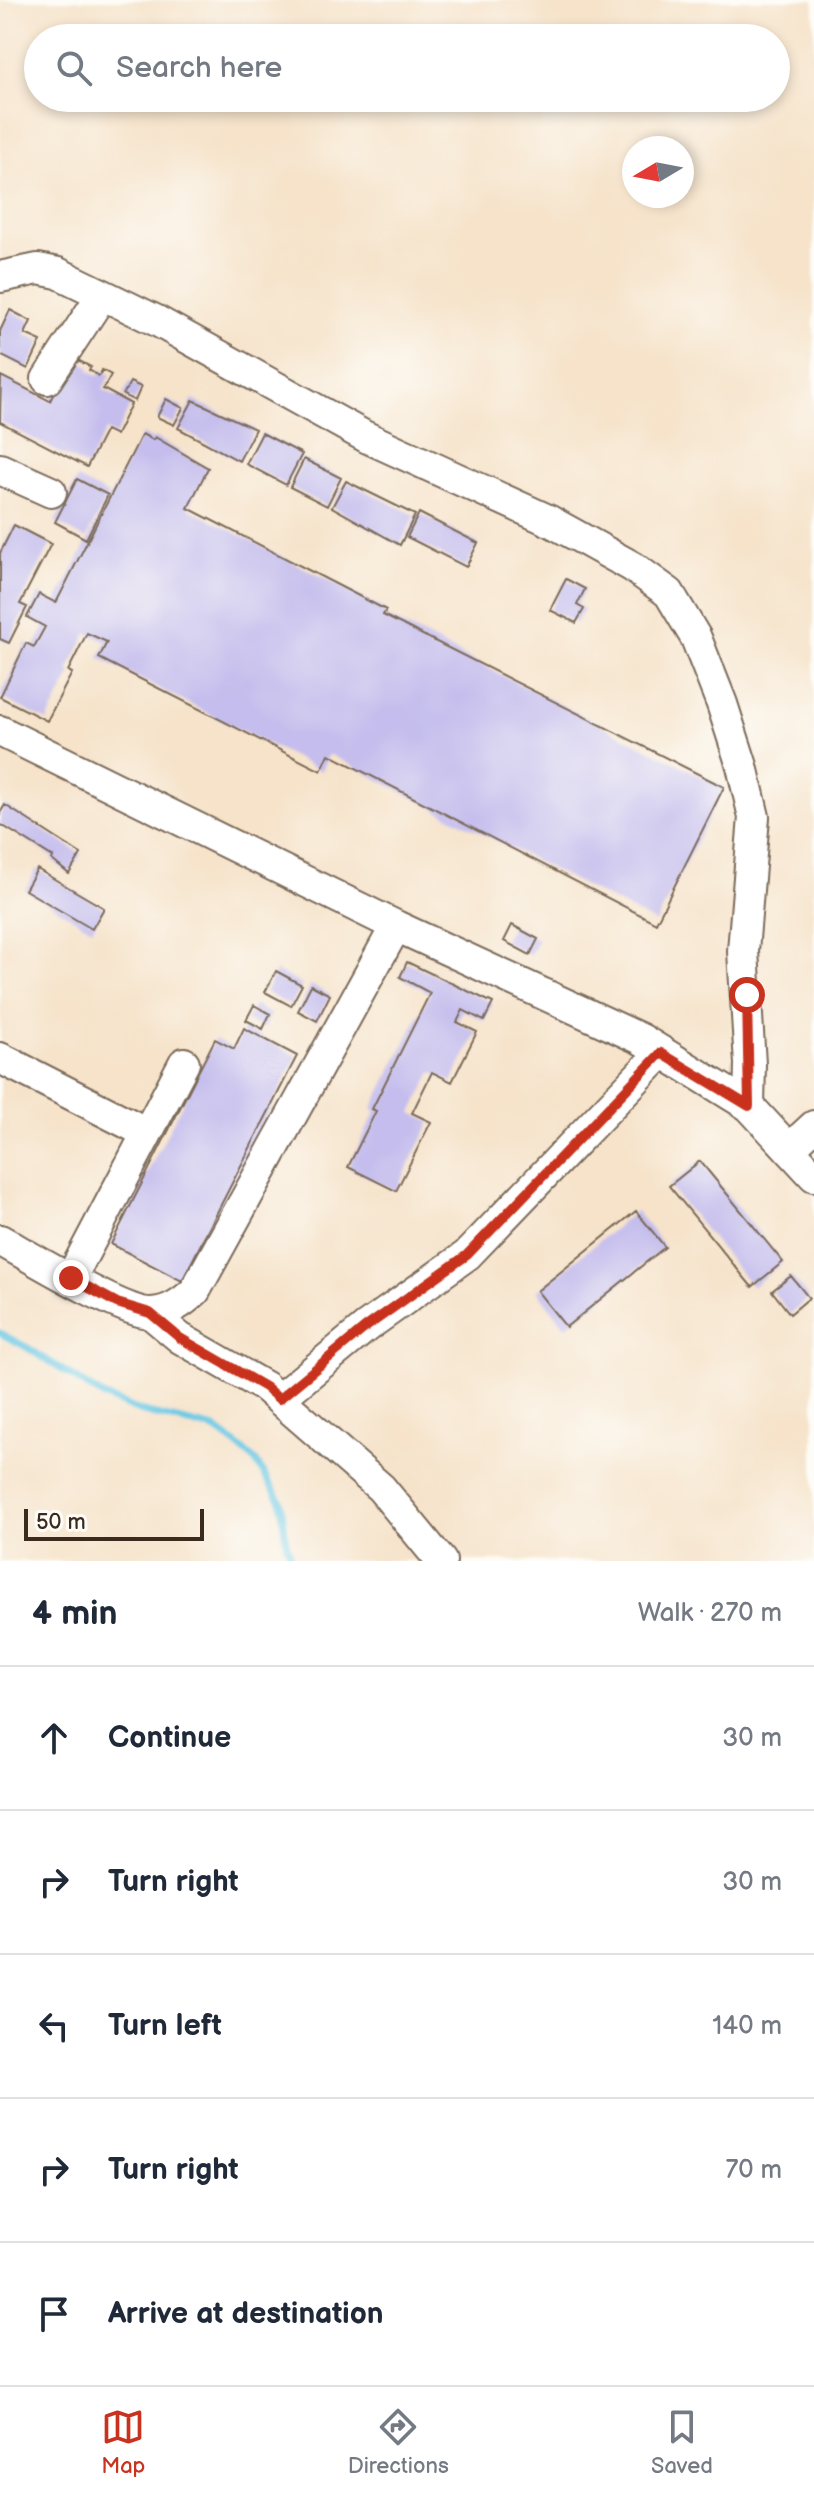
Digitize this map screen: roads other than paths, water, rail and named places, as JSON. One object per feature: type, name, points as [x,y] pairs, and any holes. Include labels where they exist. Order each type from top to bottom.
[{"type":"lane","points":[[0,277],[38,269],[58,273],[157,321],[366,437],[550,521],[633,567],[669,593],[696,638],[722,704],[754,817],[743,951],[750,1064],[749,1106]]},
{"type":"lane","points":[[47,379],[102,295]]},
{"type":"lane","points":[[0,469],[51,492]]},
{"type":"lane","points":[[0,731],[396,926],[641,1039],[749,1106],[814,1176]]},
{"type":"lane","points":[[150,1313],[180,1305],[195,1291],[396,926]]},
{"type":"lane","points":[[279,1399],[366,1327],[467,1255],[661,1053]]},
{"type":"lane","points":[[0,1058],[147,1133]]},
{"type":"lane","points":[[71,1278],[184,1063]]},
{"type":"lane","points":[[789,1149],[814,1126]]},
{"type":"lane","points":[[0,1240],[117,1303],[150,1313],[180,1338],[265,1387],[381,1488],[441,1561]]},
{"type":"waterway","points":[[0,1333],[103,1396],[139,1411],[215,1429],[237,1445],[255,1460],[281,1501],[292,1561]]}]
